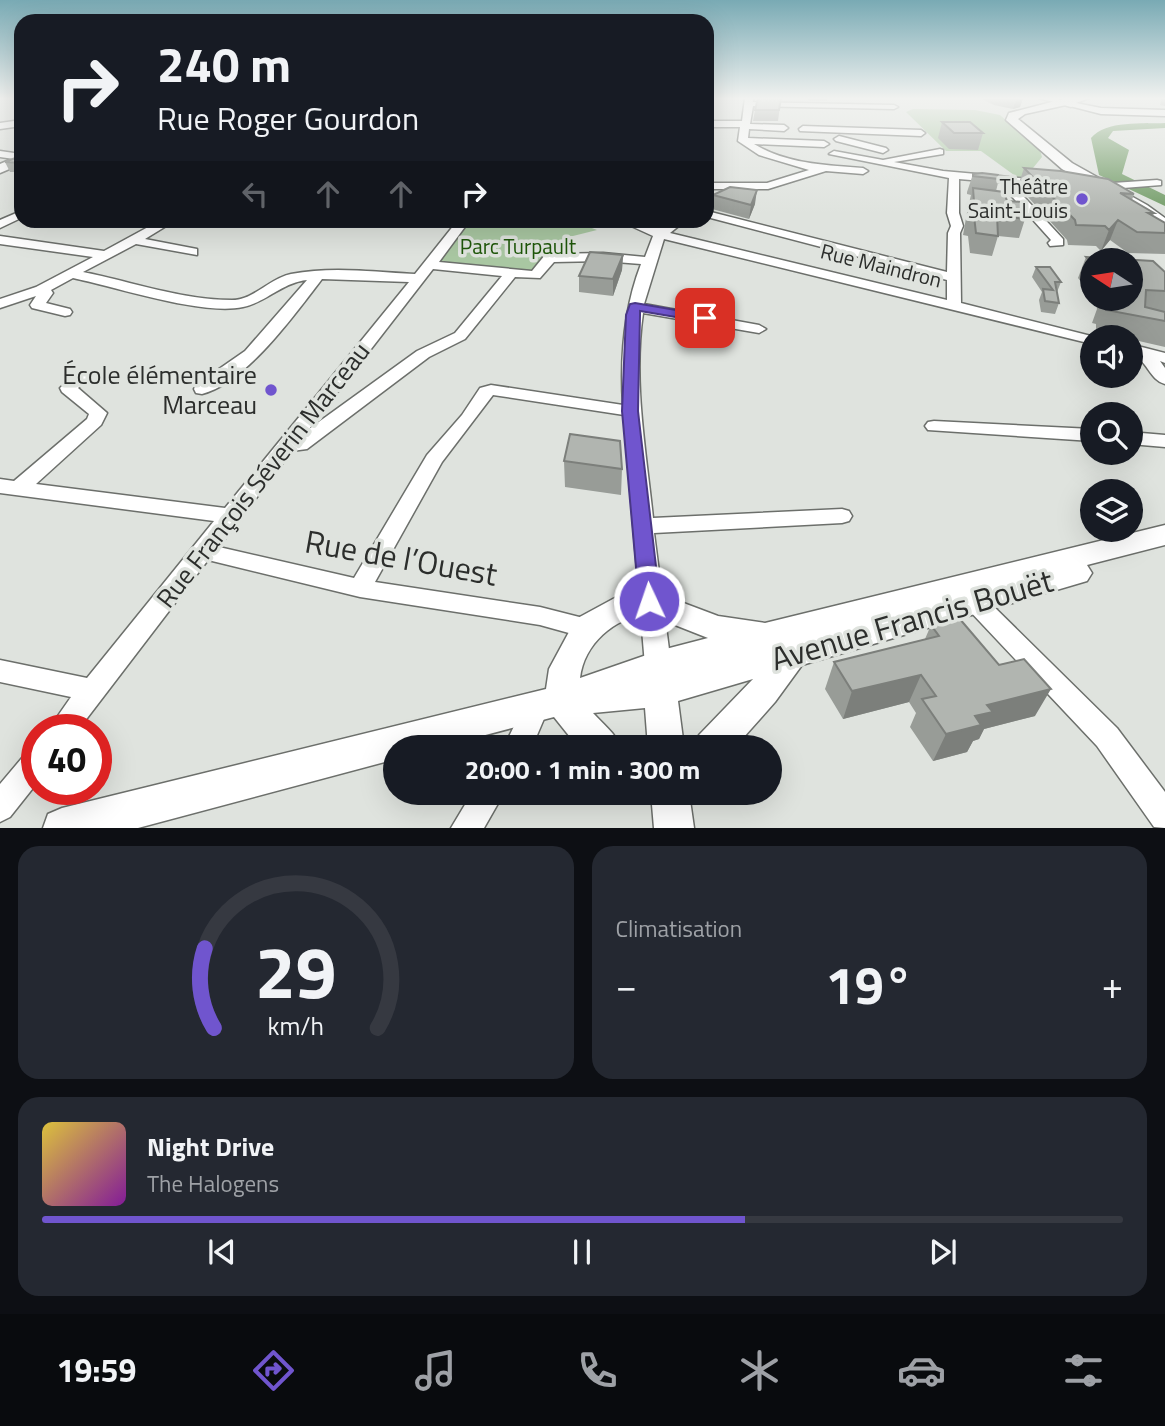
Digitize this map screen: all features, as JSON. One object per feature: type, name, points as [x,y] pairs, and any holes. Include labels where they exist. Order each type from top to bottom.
[{"type":"main road","points":[[1039,137],[1057,153],[1165,219]]},
{"type":"main road","points":[[1111,187],[1165,225]]},
{"type":"main road","name":"Avenue Francis Bouët","points":[[659,678],[1165,535]]},
{"type":"main road","name":"Avenue Francis Bouët","points":[[779,644],[974,601],[1165,550]]},
{"type":"main road","points":[[549,704],[565,669],[573,624],[624,605],[649,601],[716,628],[779,644],[763,692],[723,735]]},
{"type":"main road","points":[[62,828],[659,678],[665,735]]},
{"type":"main road","points":[[549,704],[586,735]]},
{"type":"main road","points":[[671,805],[674,828]]},
{"type":"street","points":[[743,137],[743,141]]},
{"type":"street","points":[[820,137],[834,155]]},
{"type":"street","points":[[880,163],[885,137]]},
{"type":"street","points":[[902,137],[937,149]]},
{"type":"street","points":[[743,141],[762,153],[821,168],[866,171],[880,163],[940,152],[925,137]]},
{"type":"street","points":[[839,139],[849,139],[864,147],[883,150]]},
{"type":"street","points":[[743,141],[824,144]]},
{"type":"street","points":[[714,186],[773,185],[821,168],[829,156],[834,155],[954,175],[1058,184]]},
{"type":"street","points":[[954,175],[960,199],[954,233],[954,306]]},
{"type":"street","points":[[1078,185],[1111,187],[1158,183]]},
{"type":"street","points":[[714,202],[731,186]]},
{"type":"street","points":[[1010,188],[1059,242],[1054,243]]},
{"type":"street","points":[[1003,205],[1028,208]]},
{"type":"street","points":[[714,216],[954,278]]},
{"type":"street","points":[[0,304],[41,290],[156,228]]},
{"type":"street","name":"Rue François Séverin Marceau","points":[[73,714],[459,228]]},
{"type":"street","points":[[659,678],[630,411],[630,360],[635,307],[661,228]]},
{"type":"street","name":"Rue Maindron","points":[[665,228],[954,306],[1080,336]]},
{"type":"street","points":[[0,240],[107,255]]},
{"type":"street","points":[[134,240],[193,252]]},
{"type":"street","points":[[71,274],[184,298],[232,304],[250,300],[288,278],[425,272],[535,275],[550,258],[619,257],[649,261]]},
{"type":"street","points":[[288,446],[300,445],[423,354],[460,335],[511,274]]},
{"type":"street","points":[[202,389],[222,379],[287,314],[317,276]]},
{"type":"street","points":[[41,290],[46,293],[37,305],[65,312]]},
{"type":"street","points":[[635,307],[759,329]]},
{"type":"street","points":[[1143,352],[1165,358]]},
{"type":"street","points":[[1143,356],[1165,379]]},
{"type":"street","points":[[9,487],[95,421],[98,413],[68,387],[84,374]]},
{"type":"street","points":[[360,588],[434,459],[486,392],[491,390],[630,411]]},
{"type":"street","points":[[934,426],[1080,434]]},
{"type":"street","points":[[1143,439],[1165,441]]},
{"type":"street","points":[[9,487],[230,516]]},
{"type":"street","points":[[643,526],[842,516]]},
{"type":"street","name":"Rue de l’Ouest","points":[[203,551],[360,588],[573,624]]},
{"type":"street","points":[[974,601],[1107,737],[1165,816]]},
{"type":"street","points":[[0,671],[92,690]]},
{"type":"street","points":[[527,735],[549,704]]},
{"type":"street","points":[[0,807],[21,781]]},
{"type":"street","points":[[466,828],[481,805]]},
{"type":"green space","points":[[931,137],[1025,137],[1040,150],[1042,157],[1024,179],[1016,179],[981,151],[946,151]]},
{"type":"green space","name":"Parc Turpault","points":[[463,228],[597,230],[565,238],[576,252],[550,254],[533,273],[438,265]]},
{"type":"shaded area","points":[[1109,137],[1129,150],[1122,174],[1165,195],[1165,206],[1099,175],[1091,138]]},
{"type":"building","points":[[1024,168],[1108,179],[1134,194],[1120,193],[1154,213],[1148,213],[1165,223],[1165,233],[1137,232],[1118,220],[1109,230],[1105,226],[1076,225],[1075,220]]},
{"type":"building","points":[[982,173],[998,175],[999,179],[973,176]]},
{"type":"building","points":[[730,187],[757,190],[751,205],[714,195]]},
{"type":"building","points":[[973,188],[1004,192],[1007,201],[1022,202],[1025,219],[997,215],[998,236],[976,233],[974,216],[969,216],[971,202],[974,202]]},
{"type":"building","points":[[590,252],[623,255],[613,279],[579,276]]},
{"type":"building","points":[[1143,260],[1153,261],[1165,272],[1165,291],[1146,290],[1145,307],[1165,312],[1165,321],[1117,312],[1143,312]]},
{"type":"building","points":[[1036,267],[1050,267],[1061,282],[1055,282],[1059,303],[1045,301],[1043,289],[1053,290]]},
{"type":"building","points":[[570,434],[620,441],[622,469],[564,461]]},
{"type":"building","points":[[959,618],[999,665],[1024,659],[1051,689],[987,705],[993,712],[975,716],[981,725],[946,734],[922,699],[936,696],[921,675],[852,691],[834,662],[939,636],[931,625]]},
{"type":"place","name":"Théâtre Saint-Louis","points":[[1082,199]]},
{"type":"place","name":"École élémentaire Marceau","points":[[271,390]]},
{"type":"route","points":[[649,601],[630,411],[629,372],[633,315],[635,307],[705,318]]}]
